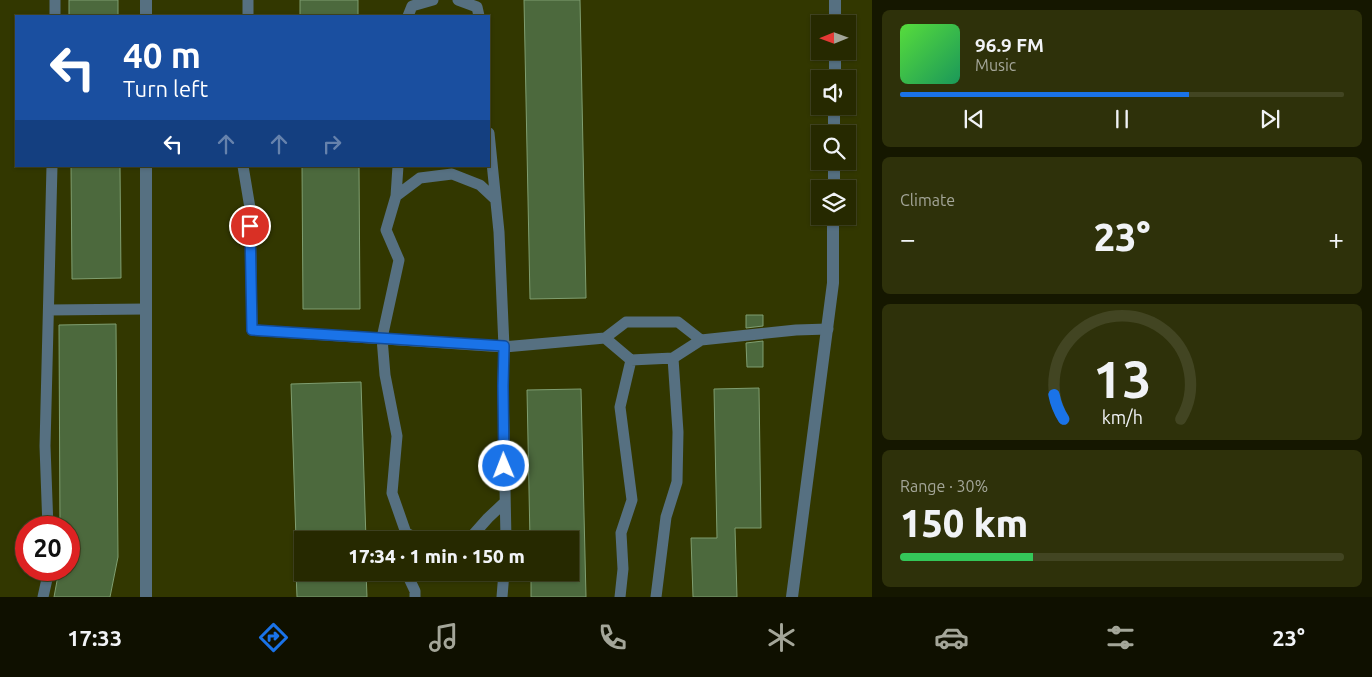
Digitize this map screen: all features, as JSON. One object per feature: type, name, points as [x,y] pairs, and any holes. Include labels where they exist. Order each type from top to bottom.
[{"type":"street","points":[[146,0],[146,15]]},
{"type":"street","points":[[835,0],[835,15]]},
{"type":"street","points":[[146,167],[146,597]]},
{"type":"street","points":[[792,597],[828,329],[833,283],[833,225]]},
{"type":"lane","points":[[55,0],[55,15]]},
{"type":"lane","points":[[248,0],[248,15]]},
{"type":"lane","points":[[408,15],[412,6],[433,0]]},
{"type":"lane","points":[[458,0],[477,7],[479,15]]},
{"type":"lane","points":[[490,144],[499,232],[504,346],[506,531]]},
{"type":"lane","points":[[48,516],[45,446],[52,167]]},
{"type":"lane","points":[[243,167],[250,208],[252,330],[504,346],[605,338],[626,322],[678,322],[700,340]]},
{"type":"lane","points":[[398,167],[396,196],[386,230],[399,260],[382,338],[385,375],[397,436],[392,493],[404,531]]},
{"type":"lane","points":[[396,196],[420,178],[452,174],[480,185],[495,199]]},
{"type":"lane","points":[[49,310],[146,309]]},
{"type":"lane","points":[[605,338],[630,360],[673,358],[700,340],[796,330],[828,329]]},
{"type":"lane","points":[[656,597],[666,518],[677,482],[678,432],[673,358]]},
{"type":"lane","points":[[620,597],[623,569],[621,533],[632,500],[620,407],[630,360]]},
{"type":"lane","points":[[476,531],[505,502]]},
{"type":"lane","points":[[43,597],[47,581]]},
{"type":"lane","points":[[410,581],[415,591],[415,597]]},
{"type":"lane","points":[[502,597],[503,581]]},
{"type":"building","points":[[69,0],[118,0],[118,15],[69,15]]},
{"type":"building","points":[[300,0],[358,0],[358,15],[300,15]]},
{"type":"building","points":[[524,0],[580,0],[586,298],[530,299]]},
{"type":"building","points":[[71,167],[120,167],[121,278],[72,279]]},
{"type":"building","points":[[302,167],[359,167],[360,309],[303,309]]},
{"type":"building","points":[[746,315],[763,315],[763,326],[746,328]]},
{"type":"building","points":[[116,324],[118,557],[110,597],[54,597],[57,581],[80,581],[80,516],[60,516],[59,325]]},
{"type":"building","points":[[763,341],[763,367],[747,367],[746,343]]},
{"type":"building","points":[[361,382],[366,531],[296,531],[291,384]]},
{"type":"building","points":[[759,388],[761,528],[735,528],[737,597],[693,597],[691,538],[717,538],[714,389]]},
{"type":"building","points":[[581,389],[586,597],[531,597],[531,581],[579,581],[579,531],[530,531],[527,390]]},
{"type":"building","points":[[296,581],[366,581],[367,597],[297,597]]},
{"type":"route","points":[[250,226],[252,330],[504,346],[504,466]]}]
